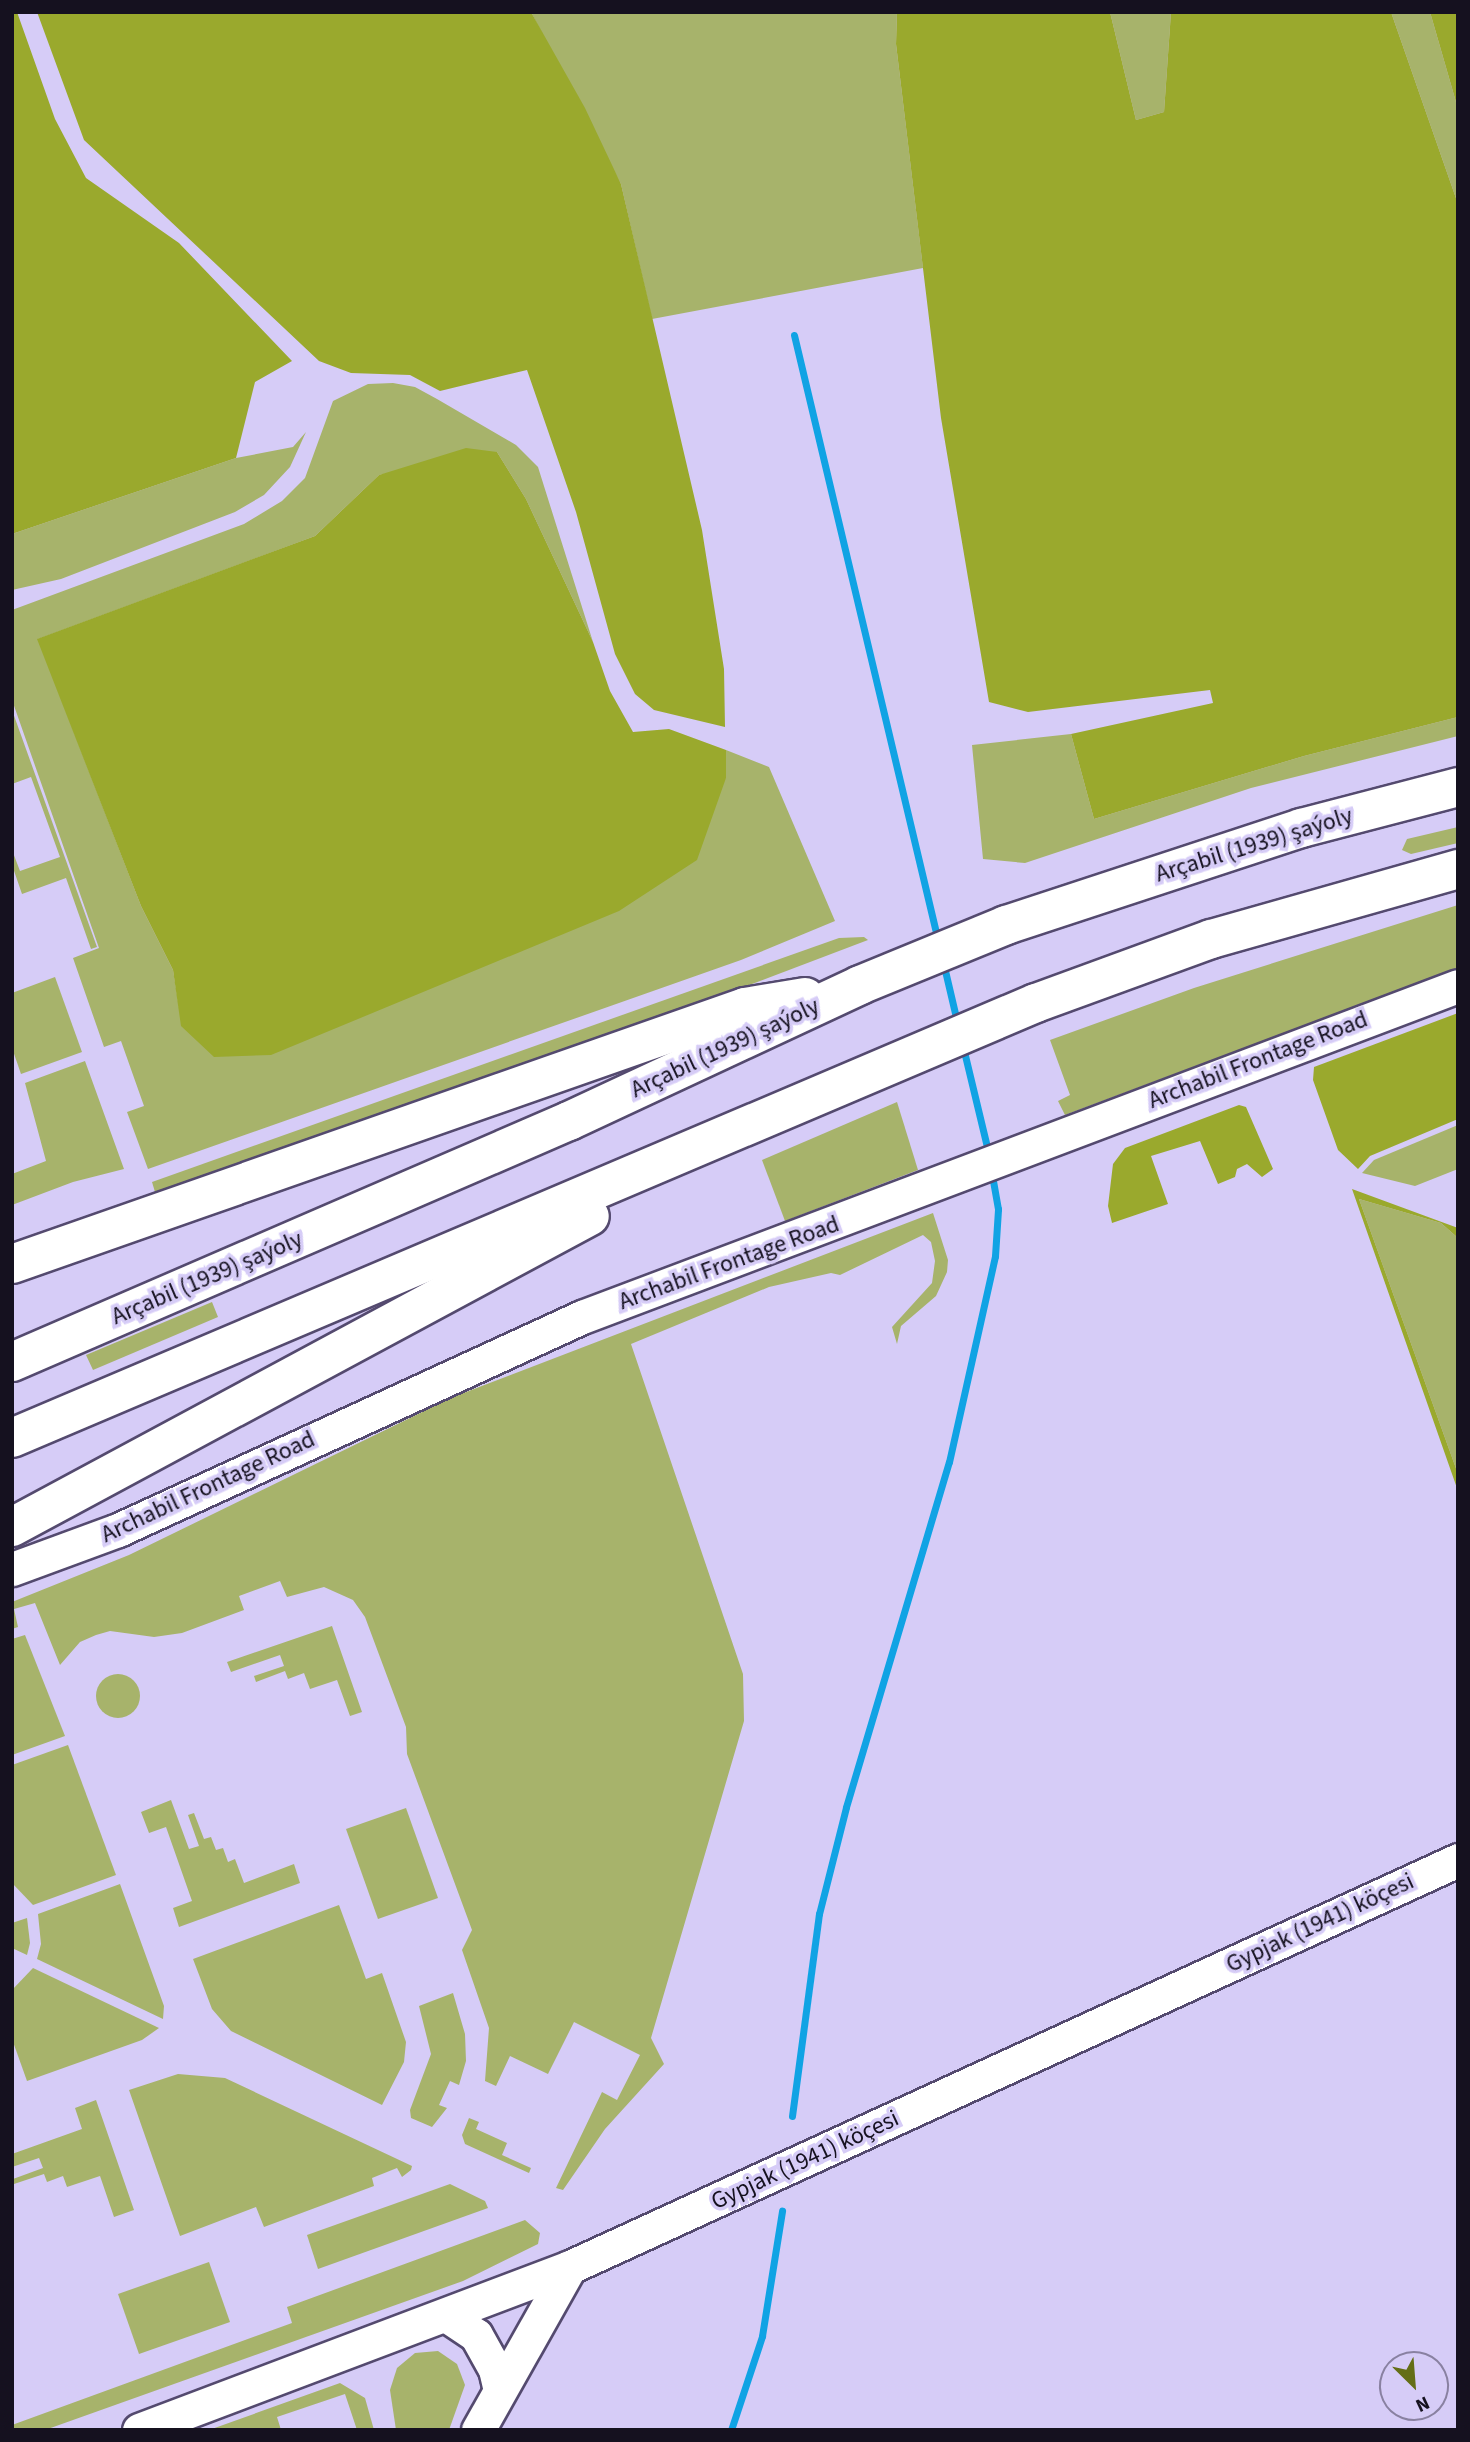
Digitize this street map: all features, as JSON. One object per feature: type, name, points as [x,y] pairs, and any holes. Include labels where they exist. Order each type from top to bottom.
[{"type":"main road","name":"Arçabil (1939) şaýoly","points":[[12,1362],[569,1121],[856,987],[1006,926],[1301,828],[1458,787]]},
{"type":"main road","points":[[12,1438],[1036,1003],[1211,939],[1458,869]]},
{"type":"main road","points":[[12,1264],[745,1007],[856,987]]},
{"type":"main road","points":[[12,1527],[606,1207],[879,1068]]},
{"type":"street","name":"Archabil Frontage Road","points":[[12,1569],[118,1530],[582,1317],[928,1189],[1458,986]]},
{"type":"street","name":"Gypjak (1941) köçesi","points":[[139,2430],[570,2267],[1458,1860]]},
{"type":"street","points":[[478,2430],[499,2387],[570,2267]]},
{"type":"street","points":[[446,2315],[477,2334],[499,2387]]},
{"type":"green space","points":[[12,12],[17,12],[55,119],[86,178],[179,243],[292,361],[255,382],[236,458],[12,534]]},
{"type":"green space","points":[[37,12],[531,12],[585,108],[621,184],[702,530],[724,669],[725,727],[654,710],[635,694],[615,654],[576,512],[527,370],[440,391],[410,375],[351,373],[319,361],[84,140]]},
{"type":"green space","points":[[531,12],[897,12],[896,44],[923,268],[652,319],[621,184]]},
{"type":"green space","points":[[897,12],[1110,12],[1136,120],[1164,112],[1171,12],[1391,12],[1458,204],[1458,717],[1304,756],[1094,819],[1071,734],[1213,703],[1210,690],[1028,712],[989,702],[941,418],[896,44]]},
{"type":"green space","points":[[1110,12],[1171,12],[1164,112],[1136,120]]},
{"type":"green space","points":[[1391,12],[1430,12],[1458,109],[1458,204]]},
{"type":"green space","points":[[1430,12],[1458,12],[1458,109]]},
{"type":"green space","points":[[393,383],[415,387],[437,399],[516,445],[538,467],[593,642],[526,499],[497,452],[379,475],[315,536],[38,639],[141,906],[173,970],[182,1026],[726,778],[726,750],[769,767],[835,921],[741,960],[148,1169],[127,1112],[144,1106],[121,1041],[104,1047],[73,958],[99,948],[12,700],[12,610],[244,524],[282,501],[305,478],[333,401],[368,384]]},
{"type":"green space","points":[[306,432],[290,467],[264,495],[235,512],[61,579],[12,590],[12,534],[236,458],[293,447]]},
{"type":"green space","points":[[466,448],[497,452],[526,499],[593,642],[610,691],[633,732],[669,729],[726,750],[726,778],[697,860],[619,911],[271,1055],[214,1057],[181,1026],[173,970],[141,906],[37,639],[315,536],[379,475]]},
{"type":"green space","points":[[12,710],[97,947],[91,949],[66,878],[22,894],[12,865],[12,850],[20,871],[60,857],[31,777],[12,784]]},
{"type":"green space","points":[[1458,717],[1458,736],[1251,788],[1025,863],[983,859],[972,745],[1071,734],[1094,819],[1304,756]]},
{"type":"green space","points":[[1458,827],[1458,843],[1411,854],[1402,850],[1407,839]]},
{"type":"green space","points":[[1458,905],[1458,968],[1065,1115],[1058,1101],[1070,1095],[1050,1040],[1194,988]]},
{"type":"green space","points":[[864,937],[868,940],[752,984],[155,1192],[152,1182],[839,938]]},
{"type":"green space","points":[[55,977],[82,1052],[21,1074],[12,1048],[12,993]]},
{"type":"green space","points":[[1458,1013],[1458,1119],[1370,1156],[1358,1169],[1338,1150],[1313,1080],[1314,1067]]},
{"type":"green space","points":[[85,1061],[124,1169],[73,1182],[12,1205],[12,1174],[46,1161],[25,1083]]},
{"type":"green space","points":[[897,1102],[918,1170],[785,1221],[762,1160]]},
{"type":"green space","points":[[1239,1105],[1246,1107],[1273,1169],[1262,1177],[1247,1164],[1237,1169],[1235,1177],[1218,1184],[1200,1141],[1151,1156],[1168,1204],[1112,1223],[1108,1206],[1113,1164],[1125,1148]]},
{"type":"green space","points":[[1458,1125],[1458,1169],[1415,1186],[1362,1173],[1374,1160]]},
{"type":"green space","points":[[1352,1189],[1458,1228],[1458,1238],[1441,1223],[1359,1199],[1458,1474],[1458,1491]]},
{"type":"green space","points":[[1359,1199],[1441,1223],[1458,1238],[1458,1474]]},
{"type":"green space","points":[[933,1213],[948,1260],[947,1272],[936,1296],[901,1326],[897,1344],[892,1327],[932,1283],[935,1261],[931,1242],[923,1235],[840,1275],[831,1273],[769,1287],[631,1344],[743,1674],[744,1721],[651,2038],[664,2064],[605,2129],[563,2190],[556,2188],[602,2092],[617,2100],[640,2055],[574,2022],[548,2074],[510,2056],[496,2086],[485,2081],[489,2028],[462,1950],[472,1930],[407,1754],[406,1727],[365,1617],[353,1600],[324,1587],[287,1597],[280,1581],[239,1596],[244,1610],[182,1633],[154,1637],[110,1631],[96,1635],[80,1642],[60,1665],[35,1603],[14,1609],[18,1627],[12,1629],[12,1602],[129,1555],[453,1397]]},
{"type":"green space","points":[[212,1302],[218,1317],[93,1370],[86,1355]]},
{"type":"green space","points":[[332,1626],[362,1712],[350,1716],[337,1680],[310,1689],[304,1673],[288,1679],[285,1671],[256,1682],[254,1676],[284,1666],[280,1655],[231,1672],[227,1662]]},
{"type":"green space","points":[[25,1635],[65,1736],[12,1755],[12,1639]]},
{"type":"green space","points":[[118,1674],[133,1681],[140,1696],[133,1711],[118,1718],[103,1711],[96,1696],[103,1681]]},
{"type":"green space","points":[[68,1745],[116,1875],[33,1905],[12,1883],[12,1765]]},
{"type":"green space","points":[[171,1800],[189,1849],[199,1846],[188,1815],[194,1813],[204,1839],[211,1837],[216,1850],[223,1848],[228,1862],[235,1859],[244,1883],[294,1864],[300,1883],[179,1927],[173,1908],[192,1901],[166,1827],[149,1833],[141,1812]]},
{"type":"green space","points":[[406,1808],[438,1898],[378,1919],[346,1829]]},
{"type":"green space","points":[[120,1884],[164,2006],[163,2019],[37,1959],[41,1944],[38,1914]]},
{"type":"green space","points":[[339,1905],[366,1979],[382,1973],[406,2042],[404,2062],[382,2105],[231,2031],[212,2009],[193,1959]]},
{"type":"green space","points":[[27,1918],[30,1943],[27,1955],[12,1948],[12,1923]]},
{"type":"green space","points":[[33,1968],[159,2028],[142,2040],[27,2081],[12,2039],[12,1990]]},
{"type":"green space","points":[[453,1993],[465,2034],[466,2061],[459,2085],[450,2081],[439,2105],[447,2108],[432,2127],[411,2118],[410,2110],[431,2054],[419,2006]]},
{"type":"green space","points":[[178,2074],[225,2078],[412,2166],[411,2170],[402,2177],[397,2168],[372,2178],[374,2186],[264,2227],[256,2207],[180,2236],[129,2090]]},
{"type":"green space","points":[[96,2100],[134,2210],[114,2217],[100,2176],[67,2187],[63,2176],[47,2182],[44,2174],[14,2184],[13,2179],[43,2168],[39,2158],[12,2167],[12,2154],[82,2129],[75,2108]]},
{"type":"green space","points":[[469,2118],[479,2122],[476,2129],[507,2143],[502,2155],[531,2168],[529,2173],[465,2144],[462,2135]]},
{"type":"green space","points":[[450,2184],[485,2201],[488,2208],[318,2269],[307,2235]]},
{"type":"green space","points":[[525,2220],[540,2233],[538,2244],[463,2281],[45,2430],[12,2430],[12,2425],[292,2323],[287,2307]]},
{"type":"green space","points":[[209,2262],[230,2322],[139,2354],[118,2294]]},
{"type":"green space","points":[[438,2351],[457,2364],[465,2385],[449,2430],[396,2430],[390,2390],[397,2368],[415,2353]]},
{"type":"green space","points":[[340,2383],[365,2398],[374,2430],[357,2430],[345,2394],[277,2417],[281,2430],[209,2430]]},
{"type":"waterway","points":[[794,335],[938,941]]},
{"type":"waterway","points":[[943,962],[958,1026]]},
{"type":"waterway","points":[[963,1047],[989,1155]]},
{"type":"waterway","points":[[792,2116],[819,1914],[846,1807],[949,1462],[995,1256],[998,1209],[991,1170]]},
{"type":"waterway","points":[[731,2430],[762,2336],[782,2211]]}]
